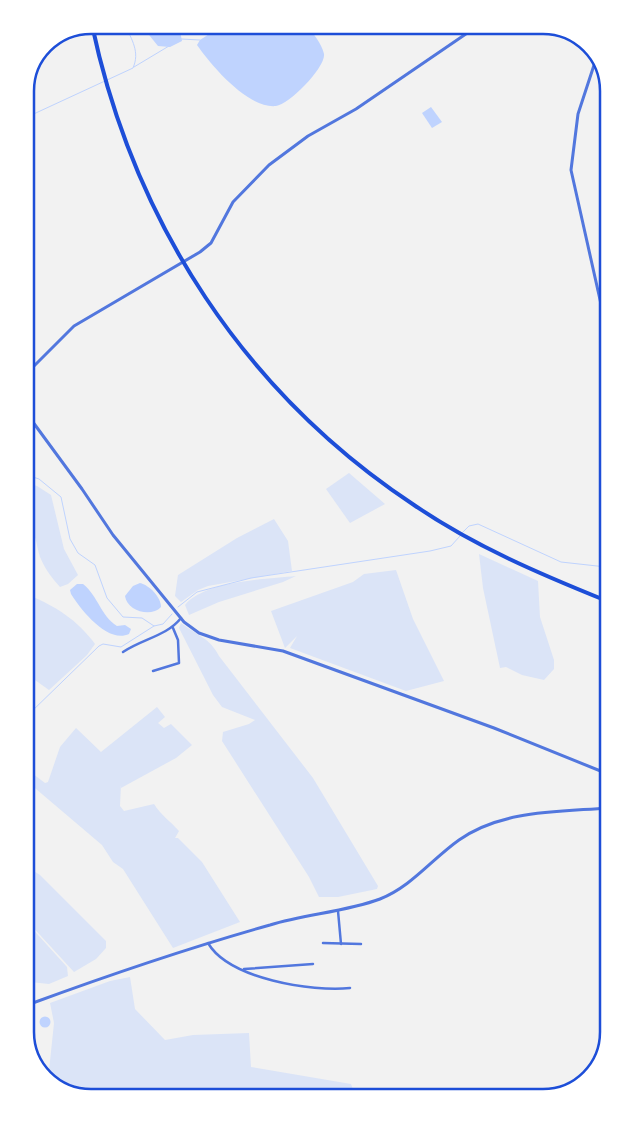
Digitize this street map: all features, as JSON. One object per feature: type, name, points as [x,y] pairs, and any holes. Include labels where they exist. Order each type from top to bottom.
[{"type":"main road","points":[[94,34],[103,72],[132,161],[160,221],[183,263],[239,345],[293,406],[377,480],[457,532],[509,560],[600,598]]},
{"type":"street","points":[[34,366],[74,326],[183,263],[211,243],[233,202],[270,165],[308,136],[356,109],[466,34]]},
{"type":"street","points":[[594,65],[578,114],[571,170],[600,299]]},
{"type":"street","points":[[34,424],[113,535],[181,618],[200,633],[219,640],[283,651],[494,728],[600,771]]},
{"type":"street","points":[[123,652],[137,642],[173,628],[181,618]]},
{"type":"street","points":[[153,671],[179,663],[178,640],[173,628]]},
{"type":"street","points":[[34,1003],[133,966],[208,943],[272,924],[380,899],[403,887],[459,840],[499,820],[524,815],[600,809]]},
{"type":"street","points":[[338,910],[341,944]]},
{"type":"street","points":[[208,943],[224,960],[242,970],[299,985],[350,988]]},
{"type":"street","points":[[323,943],[361,944]]},
{"type":"street","points":[[242,970],[313,964]]},
{"type":"shaded area","points":[[349,473],[385,504],[350,523],[326,489]]},
{"type":"shaded area","points":[[34,485],[51,495],[64,549],[78,575],[68,584],[60,587],[51,577],[40,557],[34,536]]},
{"type":"shaded area","points":[[274,519],[288,541],[292,571],[208,586],[198,590],[181,602],[175,596],[178,575],[237,538]]},
{"type":"shaded area","points":[[479,554],[538,581],[540,617],[554,660],[554,669],[544,680],[522,675],[506,667],[500,668],[483,588]]},
{"type":"shaded area","points":[[396,570],[413,619],[444,681],[406,691],[290,648],[297,636],[285,648],[271,611],[353,582],[364,574]]},
{"type":"shaded area","points":[[296,576],[283,582],[219,602],[189,615],[185,605],[194,597],[221,586],[253,580]]},
{"type":"shaded area","points":[[34,598],[48,604],[73,621],[95,644],[87,655],[49,690],[34,679]]},
{"type":"shaded area","points":[[181,623],[212,645],[313,778],[378,886],[377,889],[338,897],[319,897],[309,877],[222,741],[223,732],[249,724],[255,720],[222,707],[213,695],[179,628]]},
{"type":"shaded area","points":[[157,707],[165,717],[158,723],[164,728],[171,724],[192,745],[176,758],[121,788],[121,784],[120,806],[124,811],[154,804],[179,831],[175,838],[178,838],[202,862],[240,922],[173,948],[123,869],[113,862],[102,845],[34,787],[34,775],[45,783],[48,782],[60,747],[76,728],[101,752]]},
{"type":"shaded area","points":[[34,871],[106,941],[106,948],[96,959],[74,972],[34,928]]},
{"type":"shaded area","points":[[34,931],[67,967],[68,976],[49,984],[34,982]]},
{"type":"shaded area","points":[[130,977],[135,1009],[165,1040],[193,1035],[249,1033],[251,1067],[351,1084],[353,1089],[87,1089],[65,1083],[49,1071],[54,1023],[50,1003],[110,981]]},
{"type":"water","points":[[148,34],[181,34],[182,41],[170,47],[158,46]]},
{"type":"water","points":[[209,34],[313,34],[324,54],[323,60],[313,76],[297,93],[282,104],[276,106],[265,105],[254,101],[242,93],[221,74],[197,45],[200,40]]},
{"type":"water","points":[[431,107],[442,122],[432,128],[422,113]]},
{"type":"water","points":[[140,583],[147,586],[157,596],[161,607],[157,610],[146,612],[130,606],[125,596],[133,586]]},
{"type":"water","points":[[77,584],[83,584],[88,589],[112,622],[117,626],[125,625],[131,629],[129,634],[121,636],[112,634],[96,624],[71,594],[70,590]]},
{"type":"water","points":[[45,1016],[51,1022],[45,1028],[39,1022]]},
{"type":"waterway","points":[[34,114],[133,68],[136,57],[129,34]]},
{"type":"waterway","points":[[181,39],[200,40]]},
{"type":"waterway","points":[[134,67],[169,46]]},
{"type":"waterway","points":[[34,477],[39,479],[61,497],[70,539],[78,553],[95,565],[107,598],[123,617],[142,618],[154,626],[163,624],[172,614]]},
{"type":"waterway","points":[[462,533],[469,526],[478,524],[561,562],[600,566]]},
{"type":"waterway","points":[[178,607],[197,592],[251,578],[430,551],[451,546],[460,536]]},
{"type":"waterway","points":[[34,709],[99,646],[103,644],[121,647],[154,626]]}]
